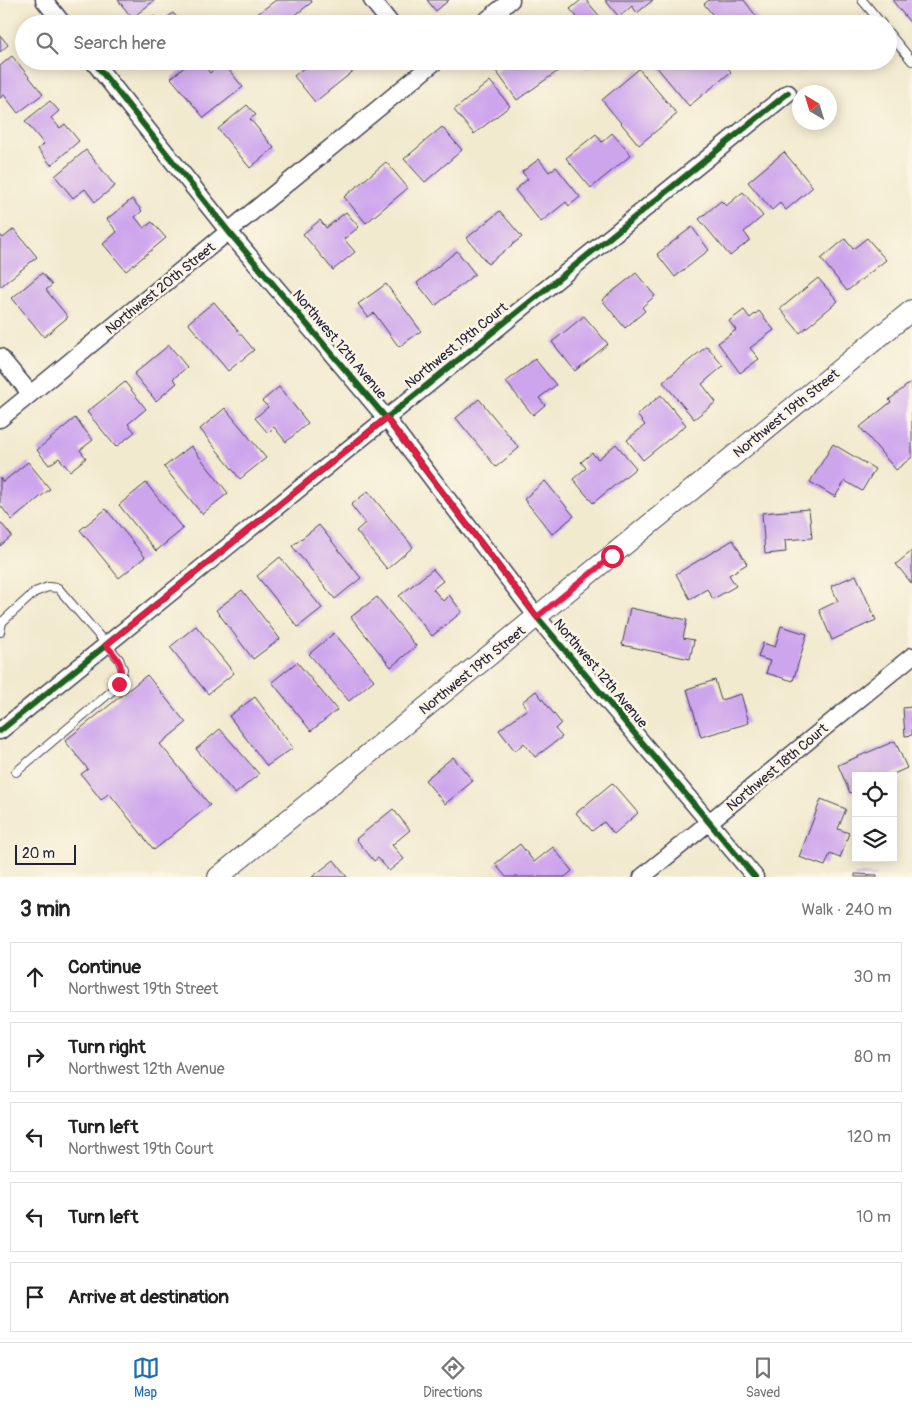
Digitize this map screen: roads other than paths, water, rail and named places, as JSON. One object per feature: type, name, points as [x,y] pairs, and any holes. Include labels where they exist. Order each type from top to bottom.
[{"type":"street","points":[[44,0],[56,15]]},
{"type":"street","points":[[372,0],[384,15]]},
{"type":"street","points":[[493,15],[511,0]]},
{"type":"street","name":"Northwest 12th Avenue","points":[[100,70],[229,232],[386,418],[537,617],[755,877]]},
{"type":"street","name":"Northwest 20th Street","points":[[0,418],[229,232],[421,70]]},
{"type":"street","name":"Northwest 19th Court","points":[[0,731],[788,94]]},
{"type":"street","name":"Northwest 19th Street","points":[[218,877],[912,310]]},
{"type":"street","points":[[0,357],[30,393]]},
{"type":"street","name":"Northwest 18th Court","points":[[642,877],[912,656]]},
{"type":"lane","points":[[862,0],[874,15]]},
{"type":"lane","points":[[897,43],[912,61]]},
{"type":"lane","points":[[0,632],[2,622],[35,592],[48,587],[58,588],[119,659],[123,669],[119,684],[16,772]]}]
